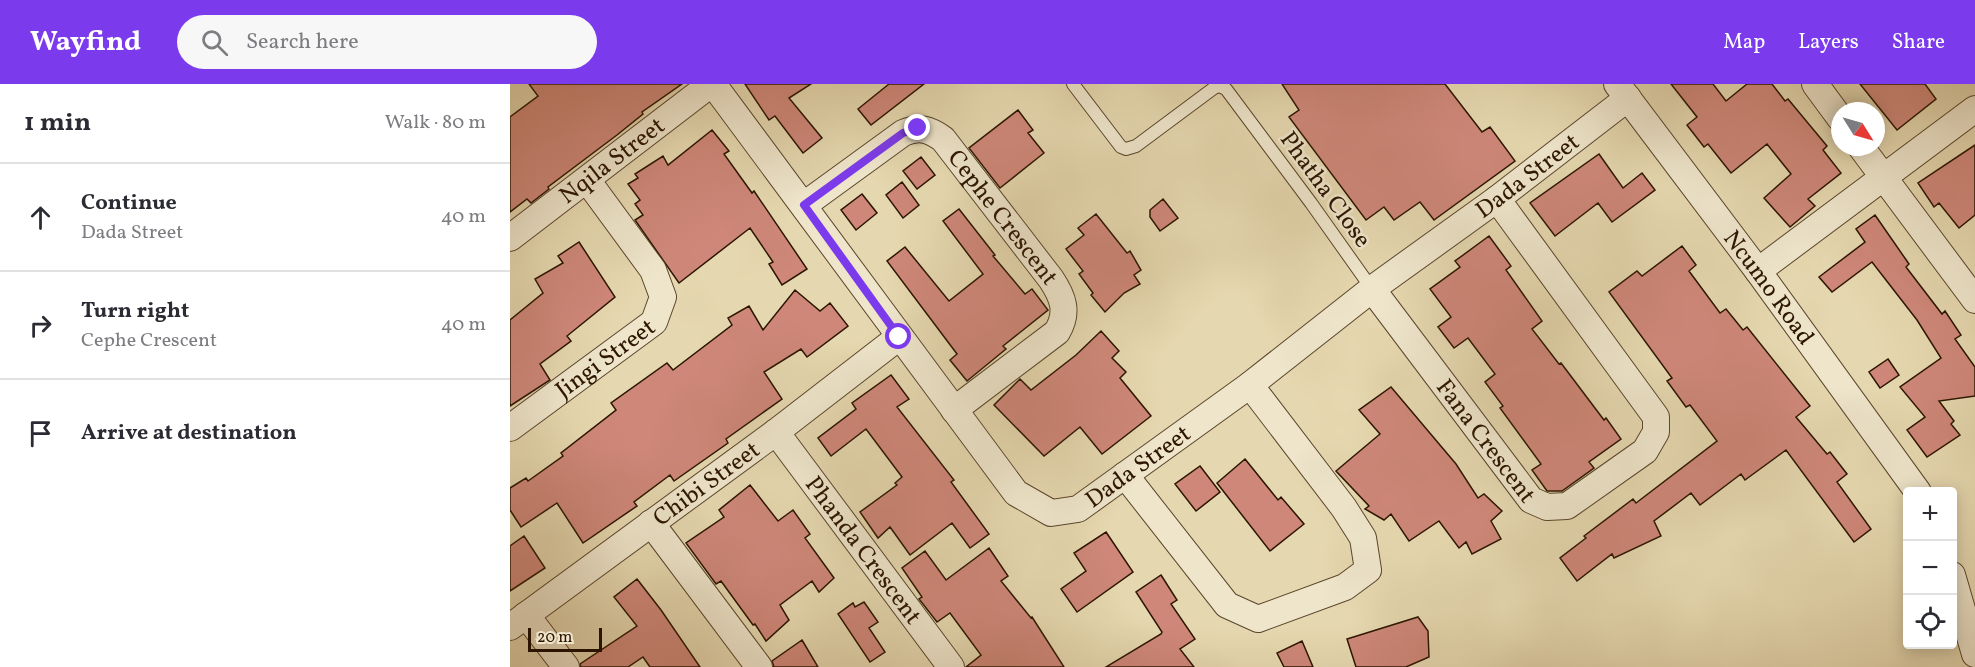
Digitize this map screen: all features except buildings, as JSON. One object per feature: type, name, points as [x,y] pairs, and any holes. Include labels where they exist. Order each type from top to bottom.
[{"type":"street","name":"Nqila Street","points":[[510,238],[712,84]]},
{"type":"street","name":"Dada Street","points":[[712,84],[1016,493],[1051,513],[1078,509],[1250,385],[1372,289],[1497,199],[1623,91]]},
{"type":"street","points":[[1815,84],[1831,106]]},
{"type":"street","name":"Ncumo Road","points":[[1623,91],[1758,270],[1914,487]]},
{"type":"street","points":[[1758,270],[1975,109]]},
{"type":"street","name":"Cephe Crescent","points":[[804,205],[903,133],[918,128],[927,129],[943,139],[1051,279],[1065,307],[1064,317],[1057,332],[954,410]]},
{"type":"street","points":[[1868,156],[1975,300]]},
{"type":"street","name":"Jingi Street","points":[[510,428],[654,322],[663,297],[653,270],[587,180]]},
{"type":"street","name":"Fana Crescent","points":[[1372,289],[1531,500],[1547,507],[1567,506],[1645,451],[1656,432],[1656,417],[1497,199]]},
{"type":"street","name":"Chibi Street","points":[[518,621],[776,432],[899,337]]},
{"type":"street","points":[[1125,475],[1227,605],[1258,620],[1345,587],[1368,570],[1363,538],[1344,508],[1250,385]]},
{"type":"street","name":"Phanda Crescent","points":[[776,432],[951,667]]},
{"type":"street","points":[[651,523],[759,667]]},
{"type":"street","points":[[1957,589],[1975,654]]},
{"type":"street","points":[[518,621],[566,667]]},
{"type":"lane","name":"Phatha Close","points":[[1073,84],[1121,147],[1126,149],[1136,146],[1219,86],[1226,89],[1372,289]]},
{"type":"route","points":[[899,337],[804,205],[903,133],[918,128]]}]
